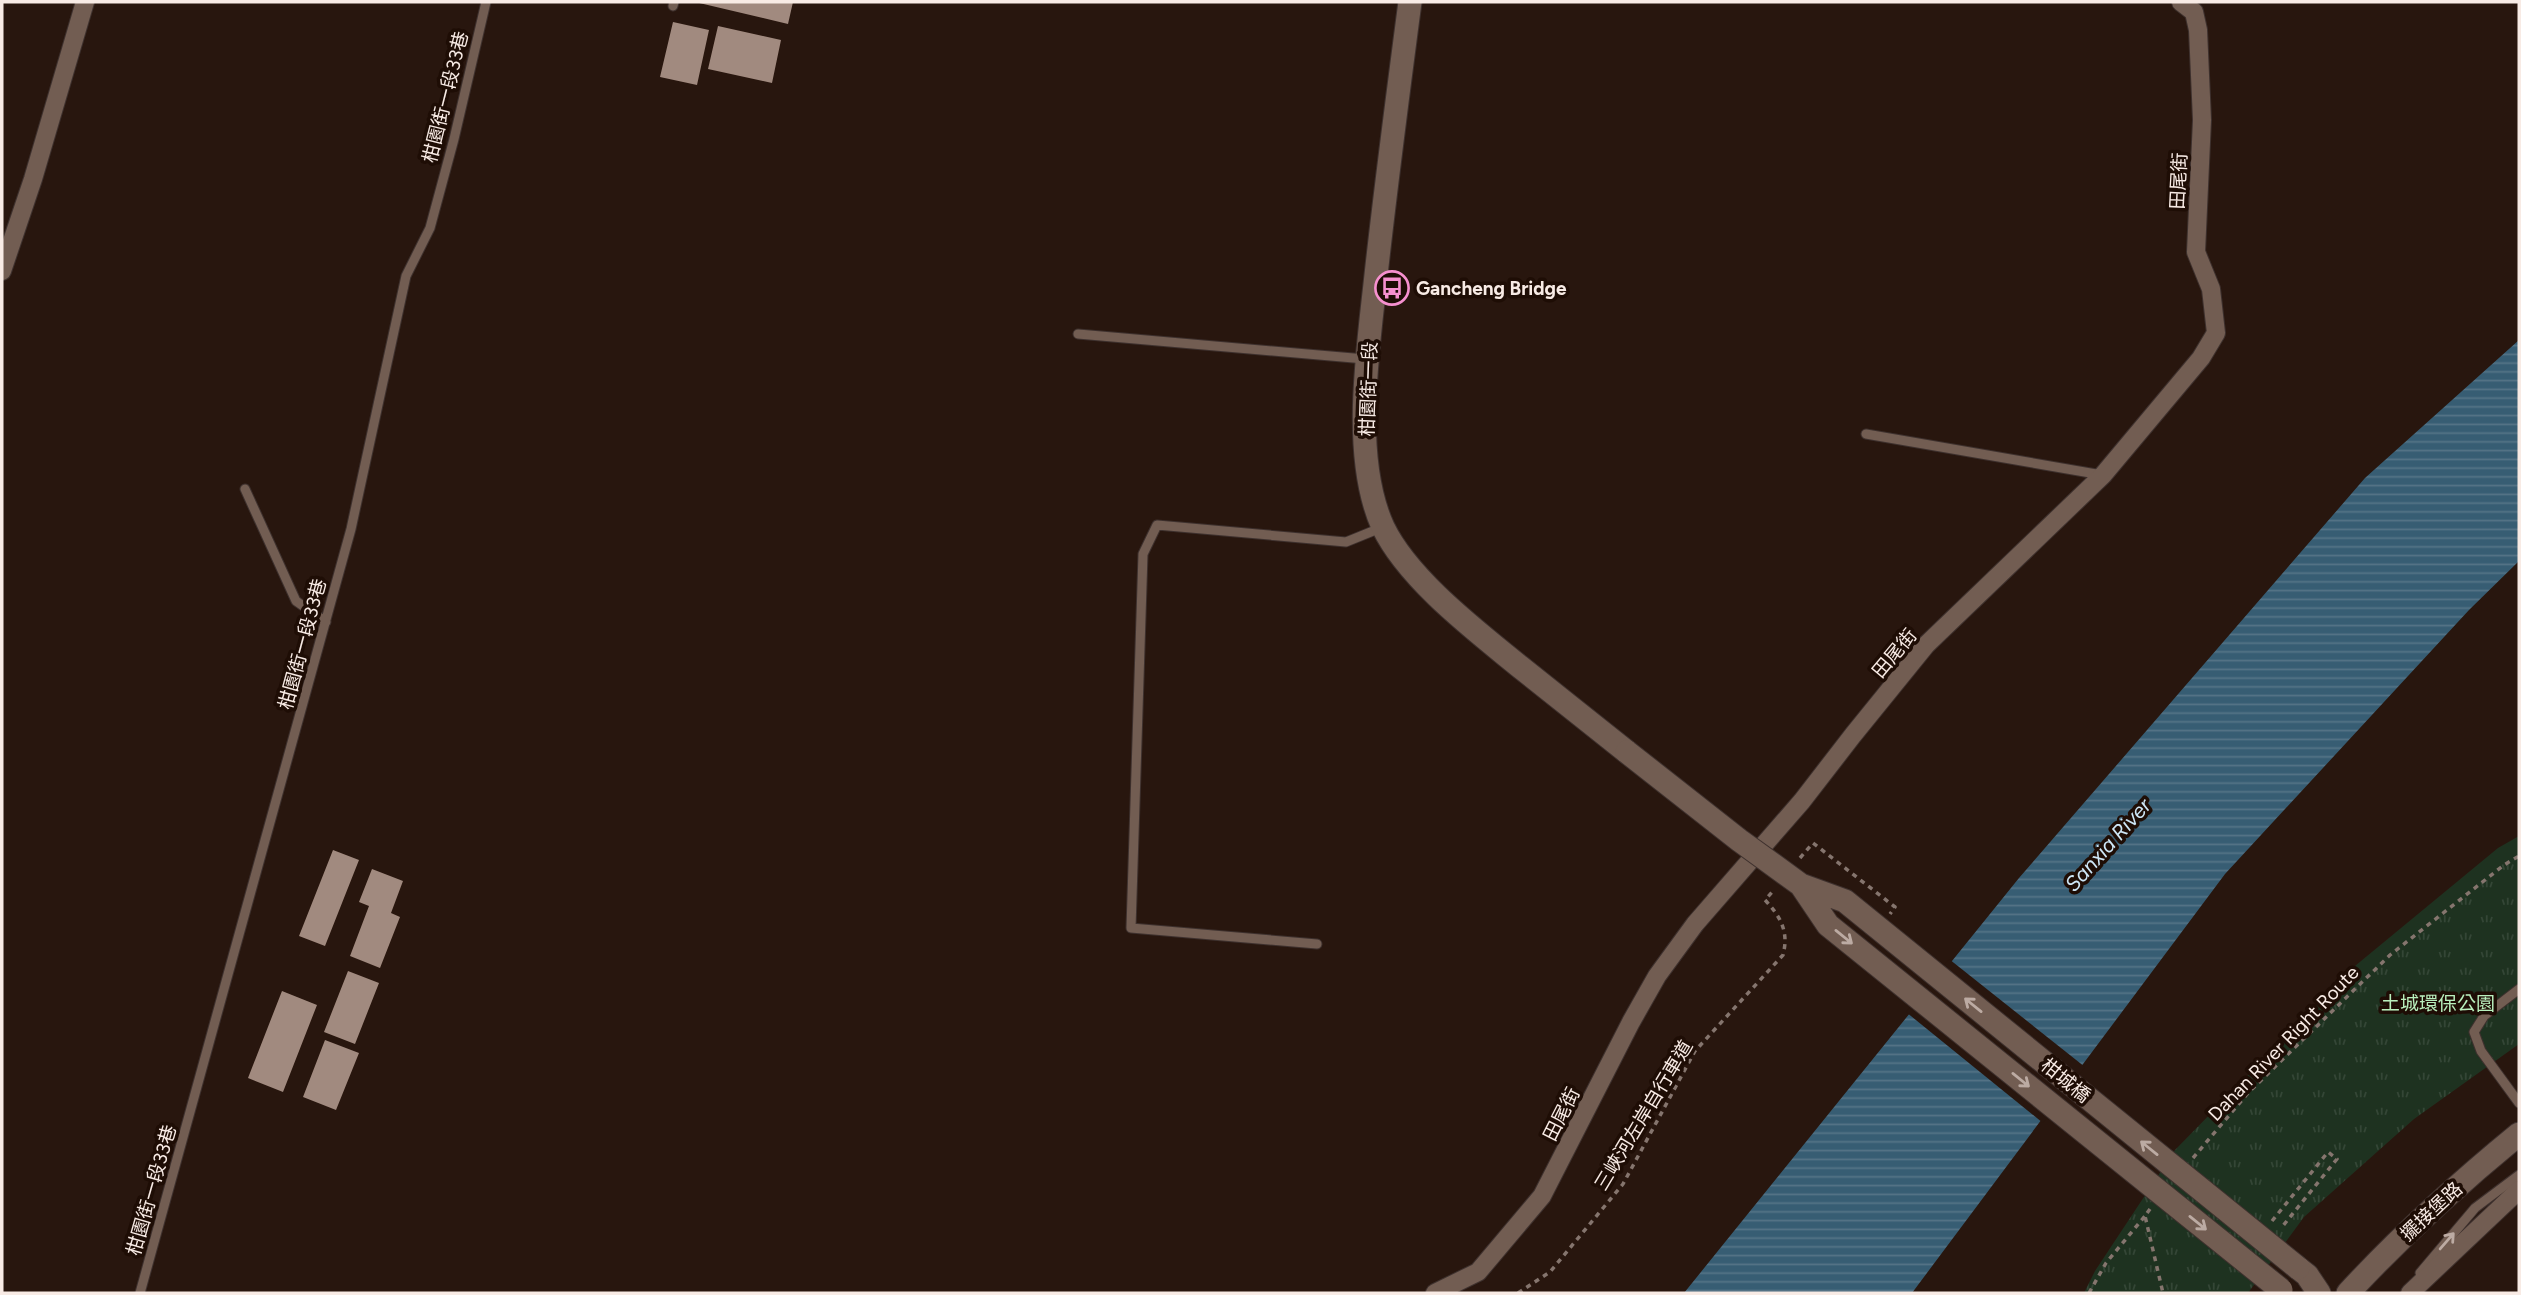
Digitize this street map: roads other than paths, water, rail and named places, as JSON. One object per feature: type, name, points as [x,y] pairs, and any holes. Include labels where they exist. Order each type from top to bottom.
[{"type":"street","points":[[2,271],[33,179],[85,2]]},
{"type":"street","name":"柑園街一段","points":[[1410,2],[1388,165],[1367,360],[1364,412],[1371,486],[1383,527],[1404,558],[1431,589],[1469,626],[1627,752]]},
{"type":"street","name":"田尾街","points":[[1435,1293],[1478,1272],[1542,1196],[1657,976],[1695,924],[1802,801],[1926,645],[2103,475],[2201,358],[2217,333],[2211,289],[2196,253],[2202,120],[2198,30],[2194,12],[2181,2]]},
{"type":"street","name":"柑城橋","points":[[1627,752],[1801,885],[1845,901],[2307,1275],[2319,1293]]},
{"type":"street","name":"柑城橋","points":[[1801,885],[1828,925],[2283,1292]]},
{"type":"street","name":"擺接堡路","points":[[2348,1293],[2398,1242],[2519,1134]]},
{"type":"street","points":[[2410,1293],[2519,1190]]},
{"type":"street","points":[[1463,1293],[1478,1272]]},
{"type":"lane","name":"柑園街一段33巷","points":[[140,1293],[327,622],[351,529],[406,276],[429,228],[454,139],[486,2]]},
{"type":"lane","points":[[1078,334],[1367,360]]},
{"type":"lane","points":[[1866,434],[2103,475]]},
{"type":"lane","points":[[244,489],[296,601],[327,622]]},
{"type":"lane","points":[[1317,944],[1131,928],[1143,554],[1157,525],[1346,542],[1383,527]]},
{"type":"lane","points":[[2519,989],[2484,1016],[2474,1032],[2481,1051],[2519,1103]]},
{"type":"lane","points":[[2403,1293],[2475,1208],[2519,1175]]},
{"type":"water","name":"Sanxia River","points":[[2519,340],[2519,561],[2469,610],[2225,874],[1912,1293],[1684,1293],[2019,878],[2365,478]]},
{"type":"place","name":"Gancheng Bridge","points":[[1392,288]]},
{"type":"park label","name":"土城環保公園","points":[[2438,1003]]}]
